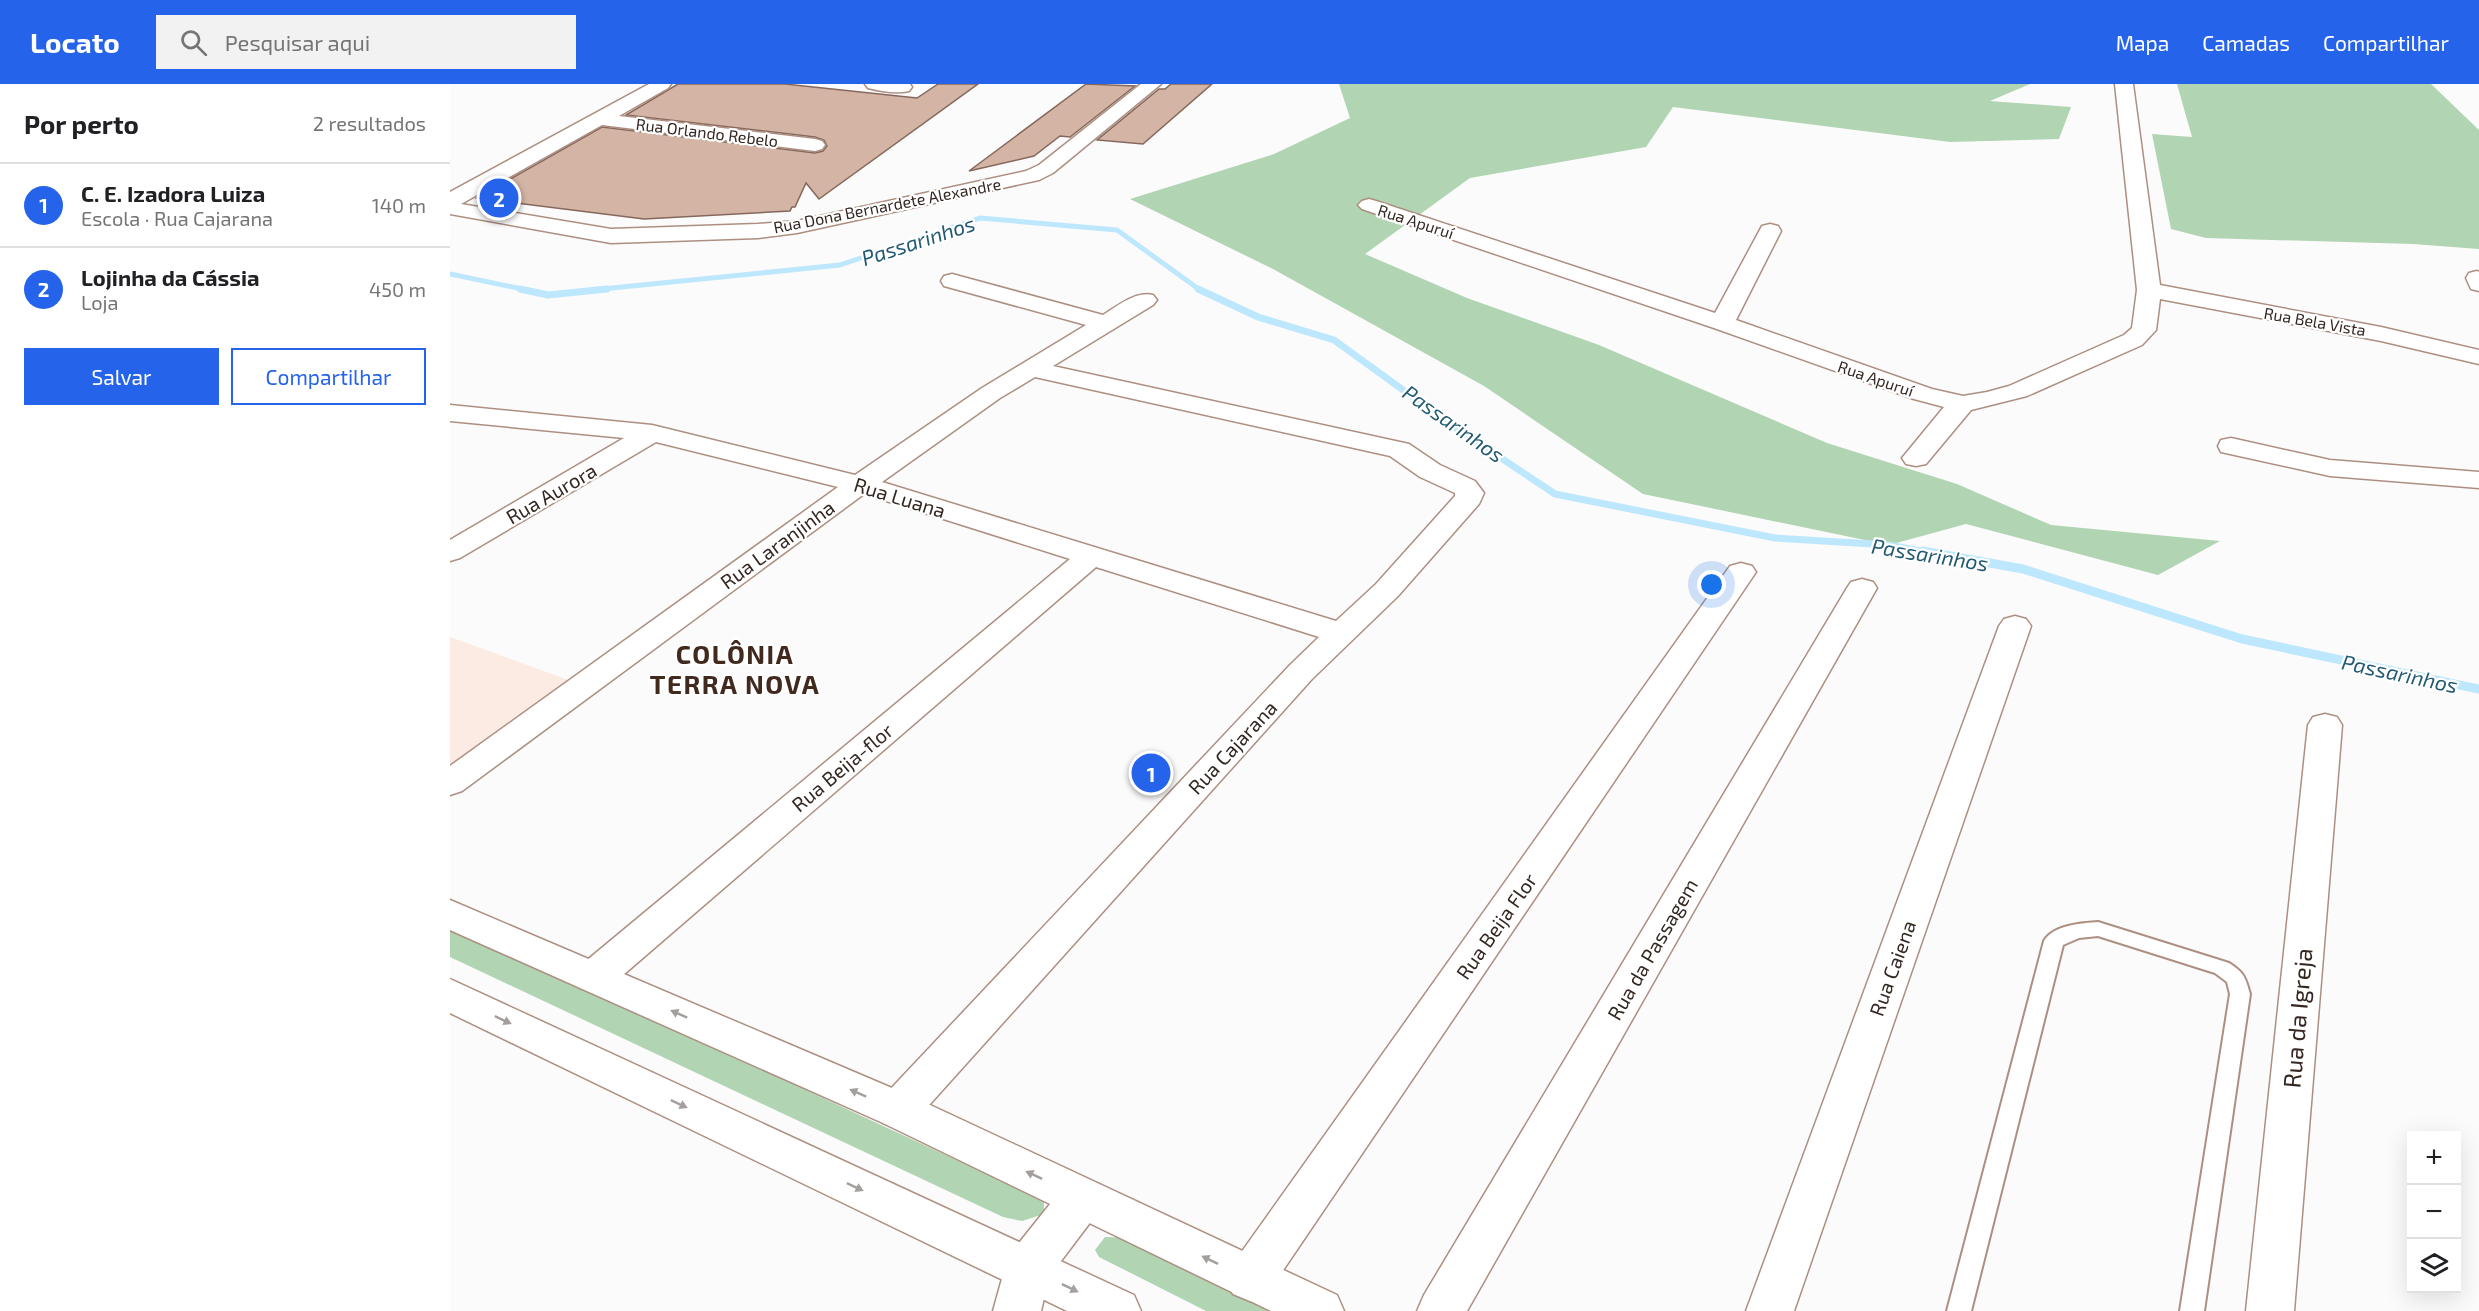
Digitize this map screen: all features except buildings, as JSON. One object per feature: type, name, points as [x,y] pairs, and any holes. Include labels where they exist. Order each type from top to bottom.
[{"type":"street","points":[[450,201],[662,84]]},
{"type":"street","points":[[874,84],[903,87]]},
{"type":"street","name":"Rua Dona Bernardete Alexandre","points":[[450,208],[611,236],[758,231],[797,227],[1032,176],[1046,169],[1152,84]]},
{"type":"street","name":"Rua Apuruí","points":[[1369,205],[1722,323],[1923,394],[1964,404],[2018,391],[2133,340],[2144,330],[2149,290],[2124,84]]},
{"type":"street","name":"Rua Orlando Rebelo","points":[[599,119],[815,145]]},
{"type":"street","points":[[1722,323],[1770,231]]},
{"type":"street","points":[[952,281],[1108,324]]},
{"type":"street","name":"Rua Bela Vista","points":[[2149,290],[2381,334],[2479,357]]},
{"type":"street","name":"Rua Laranjinha","points":[[450,783],[860,484],[991,393],[1145,300]]},
{"type":"street","name":"Rua Cajarana","points":[[898,1110],[1301,672],[1386,590],[1469,498],[1470,493],[1465,487],[1430,471],[1398,450],[1032,369]]},
{"type":"street","points":[[1916,458],[1956,409],[1964,404]]},
{"type":"street","name":"Rua Luana","points":[[450,413],[652,433],[860,484],[1340,633]]},
{"type":"street","name":"Rua Aurora","points":[[450,552],[652,433]]},
{"type":"street","points":[[2231,446],[2330,468],[2479,480]]},
{"type":"street","name":"Rua Beija-flor","points":[[594,977],[1090,556]]},
{"type":"street","name":"Rua Beija Flor","points":[[1250,1279],[1741,572]]},
{"type":"street","name":"Rua da Passagem","points":[[1442,1311],[1862,588]]},
{"type":"street","name":"Rua Caiena","points":[[1770,1311],[2015,626]]},
{"type":"street","name":"Rua da Igreja","points":[[2270,1311],[2325,725]]},
{"type":"street","points":[[450,914],[898,1110],[1320,1311]]},
{"type":"street","points":[[450,995],[1022,1290],[1117,1311]]},
{"type":"street","points":[[1022,1290],[1082,1198]]},
{"type":"lane","points":[[1959,1311],[2054,941],[2076,930],[2098,929],[2222,968],[2236,978],[2240,994],[2192,1311]]},
{"type":"shaded area","points":[[450,637],[571,681],[450,770]]},
{"type":"green space","points":[[1339,84],[2030,84],[1990,101],[2071,107],[2059,139],[1950,142],[1673,107],[1646,147],[1470,178],[1365,254],[1467,298],[1599,345],[1827,443],[1957,484],[2051,525],[2220,541],[2158,575],[1966,524],[1889,545],[1643,494],[1484,386],[1273,269],[1130,199],[1274,154],[1350,118]]},
{"type":"green space","points":[[2177,84],[2431,84],[2479,130],[2479,249],[2413,244],[2206,238],[2171,229],[2152,134],[2192,137]]},
{"type":"green space","points":[[450,925],[1019,1189],[1044,1202],[1044,1214],[1022,1221],[1003,1217],[450,957]]},
{"type":"green space","points":[[1105,1237],[1134,1238],[1286,1311],[1206,1311],[1099,1257],[1095,1250]]},
{"type":"waterway","name":"Passarinhos","points":[[592,290],[840,265],[980,218],[1117,230],[1200,290]]},
{"type":"waterway","name":"Passarinhos","points":[[450,274],[527,290]]},
{"type":"waterway","name":"Passarinhos","points":[[520,289],[548,295],[607,289]]},
{"type":"waterway","name":"Passarinhos","points":[[1200,290],[1258,317],[1334,340],[1450,424],[1555,494],[1775,538],[1889,545],[1931,553]]},
{"type":"waterway","name":"Passarinhos","points":[[1923,551],[2023,569],[2242,639],[2479,689]]},
{"type":"place","name":"Lojinha da Cássia","points":[[499,198]]},
{"type":"place","name":"C. E. Izadora Luiza","points":[[1151,773]]},
{"type":"district","name":"COLÔNIA TERRA NOVA","points":[[735,668]]}]
